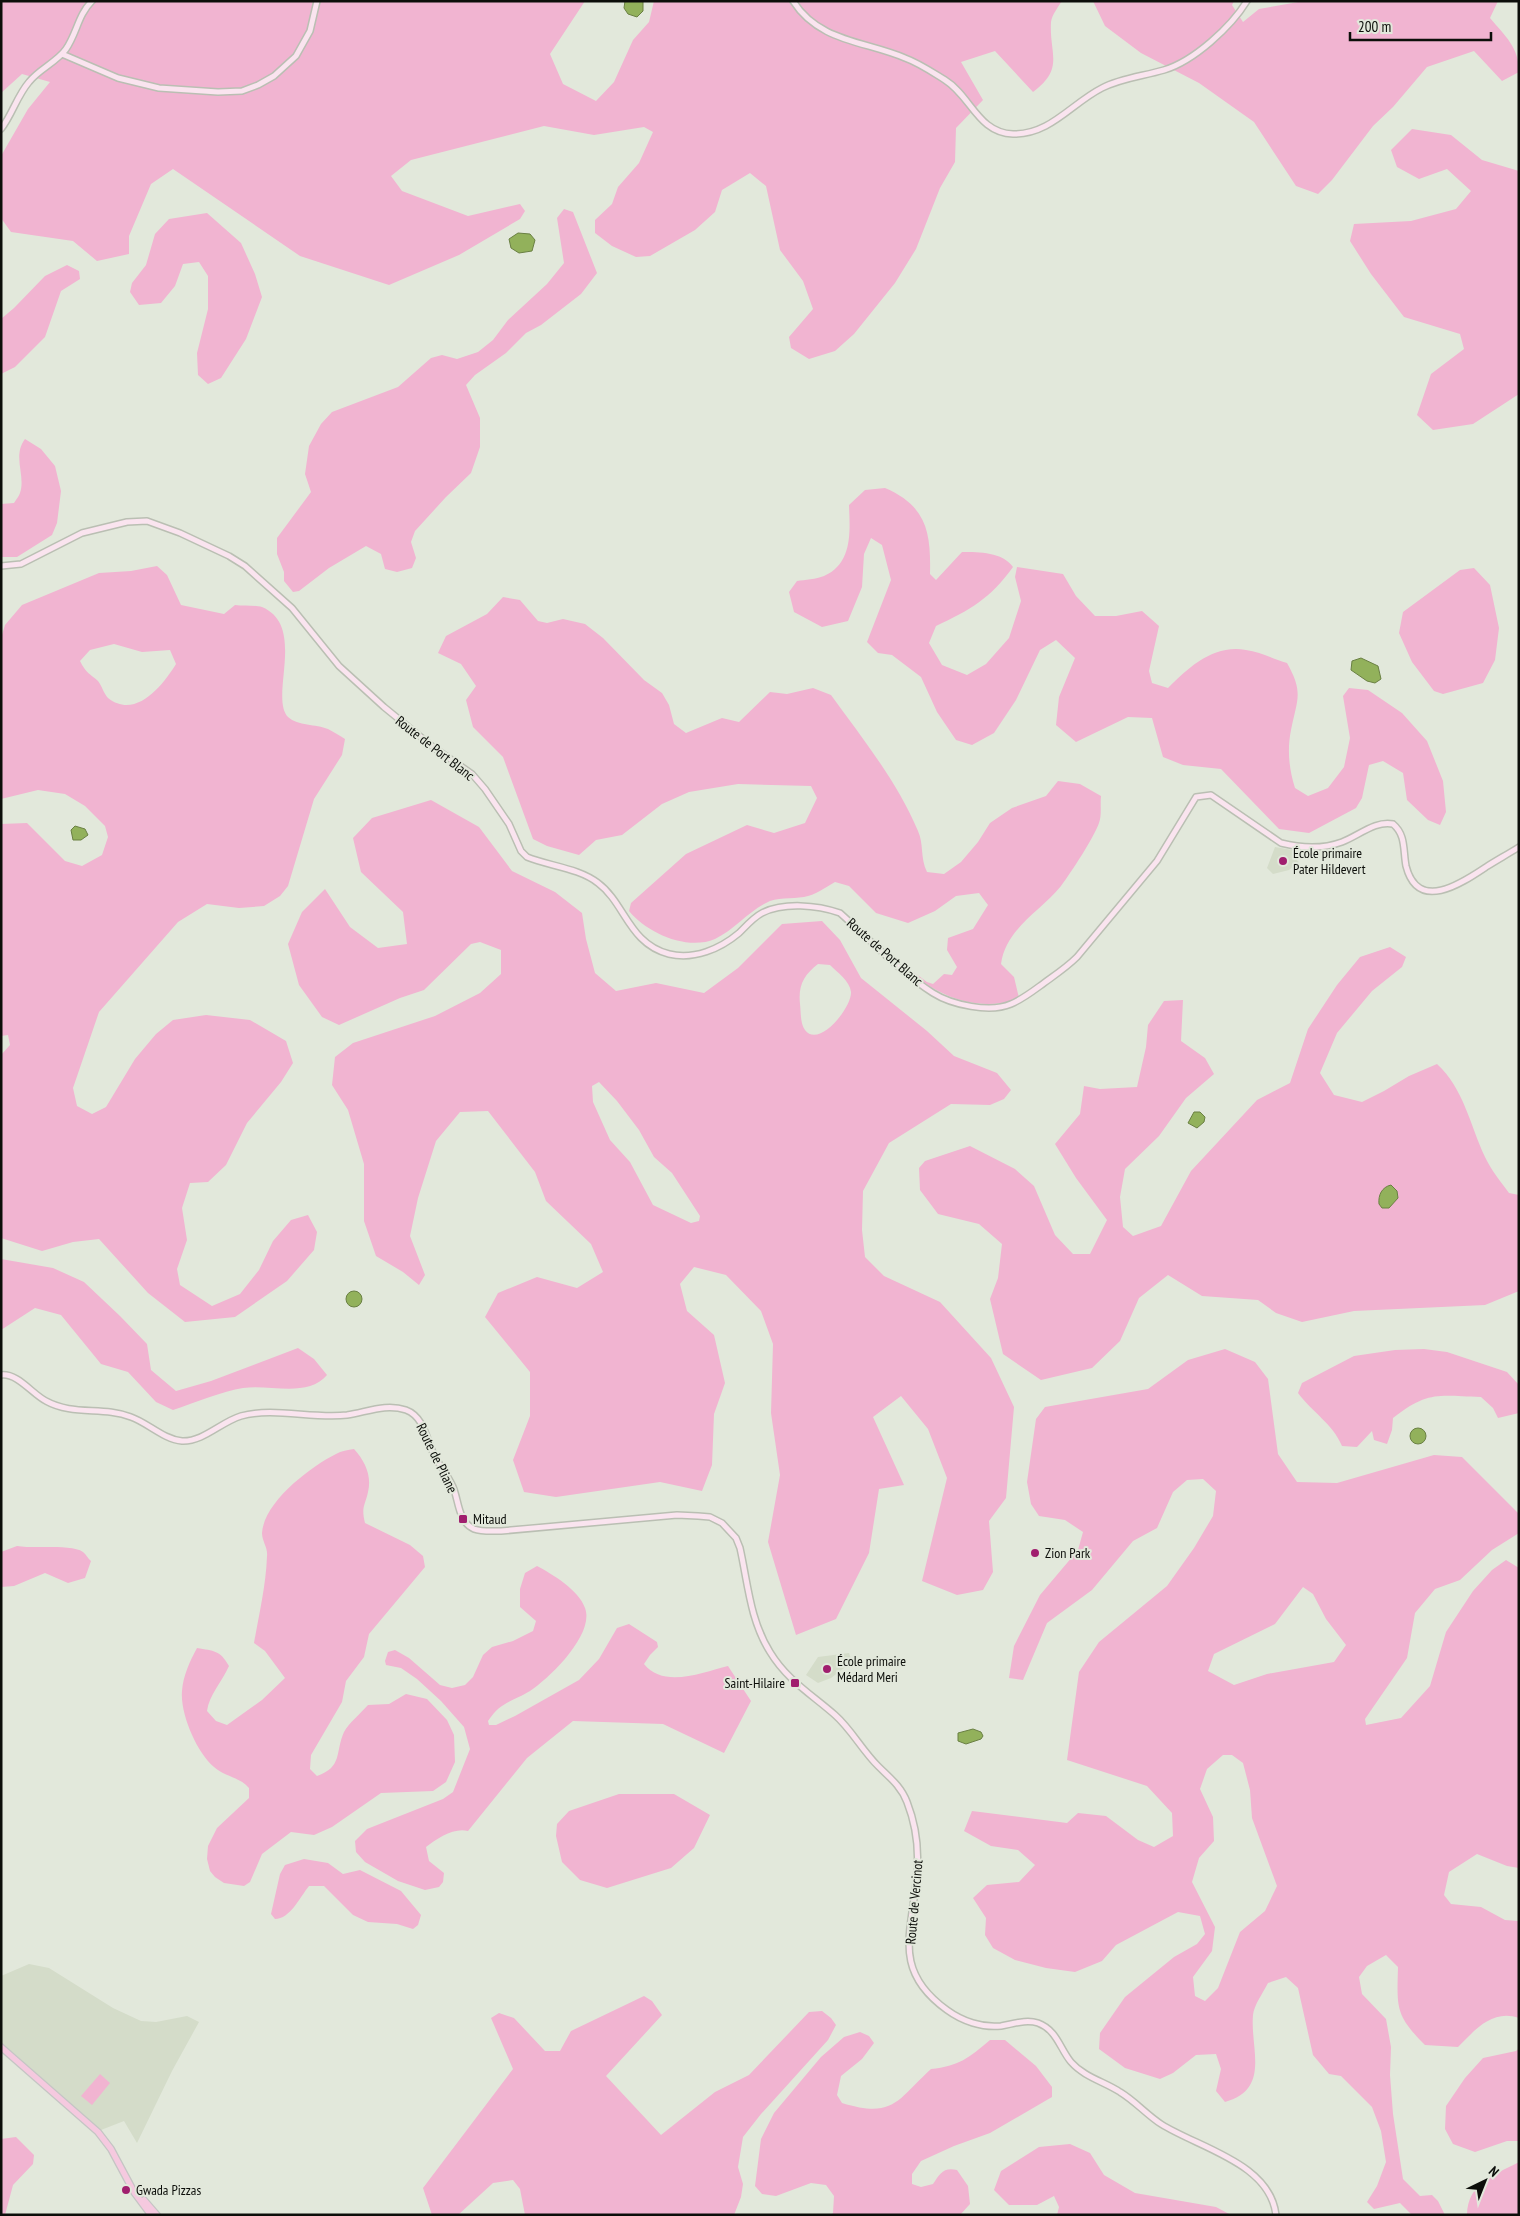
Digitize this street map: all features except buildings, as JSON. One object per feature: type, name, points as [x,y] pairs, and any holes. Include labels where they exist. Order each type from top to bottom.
[{"type":"main road","points":[[1,2047],[98,2132],[151,2215]]},
{"type":"main road","points":[[133,2188],[157,2215]]},
{"type":"street","points":[[1,129],[27,84],[37,73],[62,54],[71,40],[82,14],[92,1]]},
{"type":"street","points":[[62,54],[118,78],[159,88],[218,92],[242,91],[274,76],[296,56],[310,31],[316,1]]},
{"type":"street","points":[[794,1],[813,23],[833,36],[907,58],[947,81],[960,93],[987,126],[1001,133],[1015,134],[1046,126],[1103,87],[1166,69],[1177,64],[1208,44],[1240,13],[1247,1]]},
{"type":"street","name":"Route de Port Blanc","points":[[1,566],[21,564],[82,533],[127,522],[147,521],[229,556],[245,566],[292,608],[339,666],[377,701],[426,741],[472,774],[485,789],[509,824],[521,851],[527,857],[583,875],[598,883],[632,928],[648,944],[669,954],[696,955],[714,949],[737,935],[760,914],[773,908],[789,906],[826,908],[840,913],[917,982],[935,994],[971,1006],[1001,1007],[1020,999],[1064,969],[1077,957],[1157,861],[1196,797],[1211,795],[1281,843],[1292,846],[1325,846],[1341,842],[1380,824],[1393,824],[1403,836],[1406,867],[1410,875],[1421,889],[1427,891],[1436,892],[1458,885],[1519,847]]},
{"type":"street","name":"Route de Pliane","points":[[1,1375],[11,1376],[48,1402],[70,1409],[119,1413],[132,1417],[172,1439],[182,1440],[194,1440],[225,1422],[242,1416],[259,1414],[329,1416],[388,1408],[408,1411],[421,1423],[435,1456],[452,1486],[468,1525],[480,1531],[501,1531],[677,1515],[710,1517],[722,1523],[736,1538],[744,1562],[751,1609],[762,1636],[771,1654],[798,1687]]},
{"type":"street","name":"Route de Vercinot","points":[[798,1687],[836,1716],[861,1748],[889,1775],[906,1799],[914,1823],[918,1846],[917,1873],[910,1920],[910,1956],[915,1978],[920,1985],[949,2012],[965,2020],[980,2025],[999,2026],[1028,2022],[1038,2023],[1046,2027],[1057,2037],[1072,2063],[1082,2072],[1122,2093],[1162,2125],[1229,2159],[1257,2177],[1272,2200],[1276,2215]]},
{"type":"shaded area","points":[[1,1],[585,1],[550,54],[563,84],[596,101],[614,82],[633,40],[649,22],[654,1],[1062,1],[1051,22],[1052,68],[1043,83],[1033,92],[995,51],[961,62],[983,100],[956,128],[955,162],[940,188],[916,249],[895,283],[854,334],[835,351],[809,359],[791,348],[789,337],[813,309],[803,281],[780,250],[766,186],[750,173],[722,190],[715,212],[695,230],[650,256],[636,257],[612,246],[595,233],[595,220],[612,204],[618,187],[639,163],[653,132],[644,127],[594,135],[544,126],[411,160],[391,176],[402,191],[468,216],[520,204],[525,211],[520,219],[459,255],[389,285],[300,256],[173,169],[151,184],[129,236],[129,254],[97,261],[73,241],[11,232],[1,218],[1,156],[28,109],[50,82],[22,74],[1,93]]},
{"type":"shaded area","points":[[625,1],[643,1],[643,11],[637,17],[628,14],[624,8]]},
{"type":"shaded area","points":[[1093,1],[1234,1],[1232,5],[1243,22],[1259,9],[1304,1],[1498,1],[1490,18],[1506,36],[1514,49],[1519,72],[1502,81],[1474,51],[1427,67],[1393,107],[1373,126],[1332,180],[1318,194],[1296,186],[1254,122],[1199,83],[1141,53],[1105,26]]},
{"type":"shaded area","points":[[1412,129],[1451,135],[1482,160],[1519,171],[1519,394],[1473,424],[1433,430],[1417,415],[1431,374],[1464,349],[1460,334],[1404,317],[1371,274],[1350,241],[1354,224],[1411,221],[1456,209],[1471,191],[1447,169],[1419,179],[1397,167],[1391,150]]},
{"type":"shaded area","points":[[564,209],[573,212],[597,273],[581,294],[541,325],[526,333],[506,353],[475,375],[466,385],[480,418],[480,447],[471,473],[415,531],[411,542],[416,558],[412,568],[397,572],[385,569],[381,554],[366,546],[329,568],[299,591],[293,592],[284,581],[284,572],[277,554],[277,538],[311,492],[305,474],[309,446],[321,424],[332,412],[398,387],[431,358],[442,355],[457,359],[478,352],[493,340],[508,320],[547,284],[564,263],[557,218]]},
{"type":"shaded area","points":[[207,213],[241,243],[255,274],[262,297],[246,339],[221,378],[208,384],[198,375],[197,353],[208,309],[208,276],[199,262],[183,264],[175,286],[161,303],[139,305],[130,292],[132,283],[146,265],[155,234],[169,219]]},
{"type":"shaded area","points":[[518,233],[530,234],[535,240],[532,251],[519,253],[511,248],[509,239]]},
{"type":"shaded area","points":[[67,265],[79,271],[80,279],[61,291],[45,337],[15,367],[1,374],[1,319],[45,276]]},
{"type":"shaded area","points":[[25,439],[41,449],[55,466],[61,491],[57,523],[52,535],[17,557],[2,557],[1,504],[14,503],[20,493],[19,459],[21,446]]},
{"type":"shaded area","points":[[885,488],[910,503],[924,522],[929,546],[930,574],[936,580],[962,552],[997,556],[1003,558],[1013,567],[987,596],[959,615],[936,626],[929,643],[942,665],[967,675],[986,664],[1009,638],[1021,601],[1015,577],[1017,567],[1063,574],[1076,596],[1095,616],[1116,616],[1142,611],[1159,626],[1149,671],[1152,683],[1168,688],[1193,665],[1223,650],[1251,651],[1287,663],[1296,682],[1298,696],[1290,737],[1291,774],[1295,788],[1308,796],[1328,788],[1344,767],[1350,738],[1343,696],[1349,688],[1368,690],[1402,713],[1427,741],[1443,781],[1446,812],[1440,825],[1428,820],[1407,800],[1403,773],[1383,761],[1369,765],[1362,798],[1356,808],[1309,833],[1279,829],[1221,769],[1183,765],[1163,757],[1152,718],[1128,717],[1076,742],[1056,725],[1059,697],[1075,658],[1056,640],[1040,650],[1016,700],[994,733],[972,745],[956,740],[937,712],[921,677],[892,655],[878,653],[867,642],[891,580],[882,545],[871,538],[864,554],[862,587],[848,621],[822,627],[794,612],[789,592],[797,581],[824,576],[840,563],[845,555],[850,525],[849,505],[865,490]]},
{"type":"shaded area","points":[[157,566],[167,575],[181,605],[224,614],[235,605],[256,606],[262,607],[275,616],[282,629],[285,645],[282,694],[283,707],[288,717],[297,722],[323,727],[345,739],[342,755],[314,799],[288,886],[280,896],[264,906],[239,908],[207,904],[178,922],[99,1012],[73,1088],[77,1106],[92,1114],[106,1107],[135,1059],[156,1034],[173,1020],[206,1015],[250,1020],[286,1041],[293,1063],[281,1082],[247,1123],[226,1165],[208,1182],[190,1183],[182,1208],[187,1240],[177,1269],[180,1285],[212,1306],[240,1294],[259,1270],[273,1241],[291,1220],[308,1215],[317,1232],[314,1250],[287,1281],[235,1317],[185,1322],[148,1293],[99,1239],[73,1242],[42,1251],[1,1238],[1,1055],[10,1045],[8,1035],[1,1036],[1,824],[27,823],[65,861],[82,866],[102,855],[108,837],[105,826],[85,806],[65,794],[38,790],[1,799],[1,638],[5,625],[22,605],[99,573],[131,571]],"holes":[[[114,644],[142,652],[170,650],[176,664],[164,681],[148,697],[129,705],[118,704],[108,698],[98,681],[86,670],[80,661],[90,650]]]},
{"type":"shaded area","points":[[1474,568],[1490,585],[1499,628],[1495,660],[1483,683],[1443,694],[1434,691],[1412,662],[1399,633],[1403,612],[1460,570]]},
{"type":"shaded area","points":[[503,597],[520,600],[538,621],[547,623],[563,619],[585,624],[603,638],[644,680],[662,693],[669,705],[674,724],[686,733],[722,718],[739,722],[770,692],[787,694],[813,688],[831,695],[878,760],[910,813],[920,836],[923,862],[927,872],[944,874],[961,862],[978,842],[990,823],[1012,808],[1046,796],[1058,781],[1080,784],[1101,796],[1099,823],[1082,855],[1061,886],[1017,930],[1004,951],[1001,964],[1014,977],[1019,998],[989,1004],[960,1000],[932,988],[907,970],[908,968],[927,982],[933,984],[944,974],[952,975],[957,967],[947,950],[948,938],[973,929],[988,905],[979,893],[956,896],[935,911],[908,923],[876,913],[849,886],[835,882],[808,896],[770,901],[715,939],[692,943],[668,938],[657,933],[629,911],[631,903],[686,854],[747,825],[774,833],[805,823],[817,798],[811,786],[738,784],[689,792],[662,804],[622,835],[596,840],[579,855],[547,846],[533,839],[503,757],[473,727],[466,700],[476,686],[461,664],[438,653],[446,636],[487,614]]},
{"type":"shaded area","points":[[1361,658],[1378,666],[1381,679],[1375,683],[1367,681],[1351,670],[1352,661]]},
{"type":"shaded area","points":[[431,800],[479,827],[512,871],[555,892],[582,913],[586,939],[595,973],[616,991],[656,983],[704,993],[738,968],[782,924],[822,921],[840,940],[861,978],[927,1031],[954,1056],[997,1073],[1011,1090],[1004,1099],[990,1105],[951,1104],[889,1143],[863,1191],[862,1230],[865,1257],[884,1276],[940,1302],[991,1358],[1014,1407],[1006,1498],[989,1521],[993,1572],[983,1590],[957,1595],[922,1581],[947,1478],[928,1429],[901,1396],[873,1417],[904,1485],[879,1489],[869,1553],[836,1619],[796,1635],[768,1542],[780,1475],[771,1413],[773,1344],[761,1311],[726,1275],[694,1267],[680,1284],[687,1311],[714,1335],[725,1383],[714,1414],[712,1465],[702,1491],[660,1482],[556,1497],[524,1492],[513,1460],[530,1416],[530,1372],[485,1317],[498,1293],[537,1277],[577,1288],[603,1272],[591,1244],[546,1201],[535,1172],[488,1111],[460,1112],[436,1141],[418,1198],[410,1236],[425,1275],[419,1285],[403,1272],[376,1256],[364,1221],[364,1164],[348,1110],[332,1085],[335,1057],[353,1043],[435,1016],[480,993],[501,974],[501,950],[480,942],[471,944],[424,990],[400,998],[339,1025],[322,1017],[299,985],[288,944],[302,912],[325,889],[350,927],[378,948],[407,944],[403,912],[361,872],[353,838],[372,818]],"holes":[[[818,964],[830,965],[846,980],[851,992],[846,1007],[834,1024],[818,1034],[811,1034],[805,1030],[802,1024],[800,991],[806,976]],[[599,1082],[617,1101],[639,1130],[654,1157],[672,1173],[700,1216],[699,1221],[691,1223],[653,1205],[630,1162],[610,1140],[593,1102],[592,1086]]]},
{"type":"shaded area","points":[[75,826],[85,829],[88,835],[81,840],[73,840],[71,830]]},
{"type":"shaded area","name":"École primaire Pater Hildevert","points":[[1275,847],[1298,851],[1293,857],[1299,862],[1289,870],[1273,874],[1267,868]]},
{"type":"shaded area","points":[[1390,947],[1406,957],[1402,967],[1372,991],[1337,1033],[1320,1073],[1334,1095],[1362,1102],[1409,1076],[1437,1064],[1454,1085],[1460,1096],[1490,1167],[1509,1193],[1519,1195],[1519,1291],[1485,1305],[1354,1311],[1302,1322],[1276,1313],[1258,1300],[1202,1296],[1168,1275],[1139,1298],[1120,1341],[1092,1368],[1041,1380],[1003,1354],[990,1299],[998,1278],[1002,1244],[979,1224],[938,1214],[920,1190],[919,1168],[925,1161],[970,1146],[1015,1169],[1034,1186],[1055,1235],[1073,1254],[1090,1254],[1107,1220],[1076,1178],[1055,1144],[1080,1114],[1084,1086],[1100,1089],[1137,1087],[1146,1047],[1148,1025],[1164,1001],[1183,1000],[1181,1041],[1205,1058],[1214,1074],[1186,1098],[1159,1136],[1125,1169],[1120,1197],[1123,1227],[1133,1236],[1161,1226],[1191,1171],[1257,1100],[1290,1083],[1308,1029],[1337,985],[1360,957]]},
{"type":"shaded area","points":[[1194,1112],[1200,1112],[1205,1117],[1204,1122],[1197,1128],[1188,1123]]},
{"type":"shaded area","points":[[1391,1185],[1397,1191],[1398,1198],[1389,1208],[1382,1208],[1379,1204],[1380,1195],[1385,1188]]},
{"type":"shaded area","points":[[1,1259],[53,1268],[84,1282],[147,1344],[151,1370],[176,1391],[211,1381],[298,1348],[314,1359],[327,1375],[319,1382],[310,1386],[288,1389],[243,1388],[218,1394],[173,1410],[156,1402],[128,1372],[101,1364],[61,1315],[35,1308],[1,1330]]},
{"type":"shaded area","points":[[354,1291],[362,1299],[354,1307],[346,1299]]},
{"type":"shaded area","points":[[1225,1349],[1255,1362],[1268,1379],[1278,1454],[1297,1482],[1337,1483],[1434,1455],[1462,1457],[1519,1514],[1519,1533],[1492,1550],[1460,1580],[1435,1589],[1415,1613],[1407,1658],[1365,1719],[1366,1725],[1401,1718],[1430,1686],[1446,1632],[1473,1591],[1492,1570],[1506,1560],[1519,1568],[1519,1868],[1507,1866],[1477,1854],[1449,1872],[1444,1895],[1451,1904],[1481,1907],[1505,1920],[1519,1921],[1519,2018],[1500,2016],[1492,2019],[1478,2028],[1458,2047],[1425,2045],[1408,2026],[1400,2010],[1398,2002],[1398,1967],[1386,1955],[1367,1966],[1359,1977],[1362,1994],[1386,2019],[1391,2047],[1390,2075],[1393,2114],[1403,2179],[1420,2196],[1432,2195],[1438,2201],[1445,2215],[1412,2215],[1400,2203],[1374,2209],[1367,2202],[1377,2186],[1386,2162],[1381,2131],[1372,2107],[1341,2076],[1329,2074],[1313,2055],[1298,1988],[1286,1977],[1268,1983],[1257,2003],[1253,2015],[1255,2066],[1253,2078],[1248,2088],[1239,2096],[1225,2102],[1216,2091],[1221,2069],[1216,2054],[1196,2055],[1173,2073],[1160,2079],[1125,2068],[1099,2049],[1100,2033],[1125,1997],[1174,1957],[1197,1944],[1205,1934],[1200,1916],[1178,1912],[1116,1945],[1102,1961],[1075,1972],[1046,1968],[1015,1960],[993,1948],[985,1935],[986,1918],[973,1898],[987,1885],[1019,1882],[1035,1865],[1018,1850],[991,1846],[964,1831],[972,1811],[1067,1823],[1078,1813],[1106,1816],[1138,1840],[1154,1847],[1173,1836],[1172,1813],[1147,1786],[1067,1760],[1079,1672],[1099,1642],[1167,1586],[1194,1548],[1213,1516],[1216,1491],[1203,1479],[1187,1480],[1173,1492],[1157,1528],[1133,1541],[1092,1590],[1047,1623],[1023,1680],[1009,1678],[1014,1646],[1040,1595],[1078,1550],[1083,1532],[1065,1520],[1039,1516],[1031,1504],[1027,1482],[1036,1419],[1045,1407],[1148,1389],[1188,1360]],"holes":[[[1303,1587],[1313,1594],[1326,1619],[1346,1645],[1334,1662],[1267,1674],[1234,1685],[1208,1671],[1214,1654],[1275,1624]],[[1223,1755],[1232,1755],[1243,1763],[1250,1790],[1252,1818],[1277,1886],[1265,1911],[1240,1932],[1218,1988],[1205,2001],[1195,1996],[1193,1977],[1212,1951],[1215,1927],[1192,1882],[1199,1858],[1214,1841],[1213,1817],[1200,1789],[1207,1769]]]},
{"type":"shaded area","points":[[1424,1349],[1447,1352],[1507,1372],[1519,1385],[1519,1413],[1498,1418],[1493,1408],[1481,1397],[1435,1397],[1416,1403],[1393,1418],[1392,1430],[1387,1444],[1374,1440],[1372,1431],[1357,1447],[1342,1446],[1333,1431],[1298,1393],[1302,1383],[1354,1356],[1395,1350]]},
{"type":"shaded area","points":[[1415,1428],[1421,1428],[1426,1433],[1424,1442],[1415,1444],[1410,1439],[1410,1433]]},
{"type":"shaded area","points":[[354,1449],[364,1464],[369,1480],[363,1510],[365,1523],[410,1545],[423,1556],[425,1567],[369,1634],[364,1657],[346,1681],[342,1702],[311,1755],[310,1769],[317,1776],[331,1768],[337,1758],[344,1732],[368,1705],[389,1704],[406,1694],[427,1699],[447,1720],[454,1735],[455,1762],[446,1782],[433,1791],[381,1793],[332,1827],[314,1835],[291,1832],[262,1854],[250,1882],[244,1886],[224,1883],[210,1871],[207,1859],[208,1846],[217,1828],[249,1798],[249,1788],[241,1781],[214,1767],[196,1743],[187,1721],[182,1700],[185,1674],[197,1648],[212,1651],[223,1657],[229,1666],[213,1694],[207,1711],[216,1721],[227,1725],[262,1700],[285,1678],[265,1651],[254,1643],[266,1567],[267,1553],[262,1533],[265,1521],[279,1498],[314,1467],[338,1453]]},
{"type":"shaded area","points":[[17,1546],[70,1548],[84,1553],[91,1561],[85,1578],[68,1583],[45,1573],[14,1586],[1,1587],[1,1552]]},
{"type":"shaded area","points":[[537,1566],[564,1583],[582,1601],[586,1618],[583,1630],[569,1654],[559,1666],[539,1685],[498,1709],[488,1721],[489,1725],[496,1725],[515,1716],[579,1680],[599,1659],[617,1628],[629,1624],[657,1642],[658,1647],[644,1664],[652,1672],[662,1676],[684,1677],[728,1666],[751,1701],[724,1753],[663,1724],[573,1721],[527,1758],[468,1831],[452,1832],[426,1847],[429,1861],[444,1873],[443,1882],[439,1887],[425,1890],[398,1881],[365,1862],[356,1852],[355,1841],[367,1829],[443,1799],[453,1792],[470,1749],[464,1727],[441,1701],[417,1679],[401,1668],[386,1665],[385,1661],[388,1652],[395,1650],[409,1658],[440,1685],[452,1688],[465,1685],[473,1677],[483,1655],[492,1647],[513,1641],[533,1631],[536,1621],[520,1607],[520,1589],[525,1573]]},
{"type":"shaded area","name":"École primaire Médard Meri","points":[[849,1653],[852,1662],[831,1678],[818,1683],[806,1675],[818,1657]]},
{"type":"shaded area","points":[[973,1729],[981,1732],[983,1736],[981,1739],[966,1744],[958,1741],[958,1733]]},
{"type":"shaded area","points":[[619,1794],[674,1794],[710,1815],[694,1848],[671,1868],[607,1888],[580,1880],[562,1862],[556,1836],[557,1824],[569,1811]]},
{"type":"shaded area","points":[[304,1859],[328,1863],[343,1874],[360,1870],[401,1891],[421,1915],[418,1925],[413,1929],[397,1924],[368,1922],[353,1915],[324,1886],[309,1886],[290,1911],[275,1919],[271,1914],[280,1874],[285,1865]]},
{"type":"shaded area","points":[[29,1964],[49,1968],[113,2008],[141,2021],[156,2022],[187,2016],[199,2022],[172,2071],[137,2143],[124,2121],[101,2130],[1,2042],[1,1976]]},
{"type":"shaded area","points":[[644,1996],[652,2001],[662,2015],[606,2076],[661,2135],[715,2092],[749,2075],[809,2012],[822,2011],[836,2025],[828,2040],[761,2114],[743,2137],[738,2167],[743,2184],[741,2197],[734,2215],[525,2215],[520,2189],[513,2180],[493,2183],[458,2215],[432,2215],[423,2188],[513,2069],[491,2018],[499,2013],[514,2018],[545,2051],[560,2051],[571,2031]]},
{"type":"shaded area","points":[[860,2032],[869,2036],[874,2043],[862,2059],[841,2076],[837,2095],[842,2103],[873,2109],[893,2104],[902,2098],[931,2069],[949,2066],[963,2060],[990,2040],[1005,2040],[1036,2066],[1052,2087],[1052,2097],[990,2133],[921,2161],[912,2174],[912,2184],[921,2187],[933,2184],[945,2170],[957,2170],[968,2186],[970,2204],[960,2215],[831,2215],[833,2213],[834,2196],[826,2185],[811,2183],[776,2196],[762,2194],[755,2186],[761,2139],[774,2113],[821,2057],[844,2037]]},
{"type":"shaded area","points":[[1519,2048],[1519,2141],[1507,2141],[1475,2152],[1453,2144],[1445,2129],[1446,2106],[1465,2078],[1483,2058],[1516,2051]]},
{"type":"shaded area","points":[[100,2074],[110,2083],[92,2105],[81,2096]]},
{"type":"shaded area","points":[[16,2137],[34,2155],[33,2164],[13,2185],[5,2215],[1,2215],[1,2139]]},
{"type":"shaded area","points":[[1070,2144],[1090,2153],[1104,2175],[1135,2193],[1216,2207],[1231,2215],[1057,2215],[1059,2207],[1054,2196],[1037,2205],[1009,2205],[994,2190],[1001,2171],[1039,2147]]},
{"type":"shaded area","points":[[1519,2162],[1519,2215],[1467,2215],[1468,2204],[1477,2187],[1492,2176]]},
{"type":"place","name":"École primaire Pater Hildevert","points":[[1283,861]]},
{"type":"place","name":"Mitaud","points":[[463,1519]]},
{"type":"place","name":"Zion Park","points":[[1035,1553]]},
{"type":"place","name":"École primaire Médard Meri","points":[[827,1669]]},
{"type":"place","name":"Saint-Hilaire","points":[[795,1683]]},
{"type":"place","name":"Gwada Pizzas","points":[[126,2190]]}]
